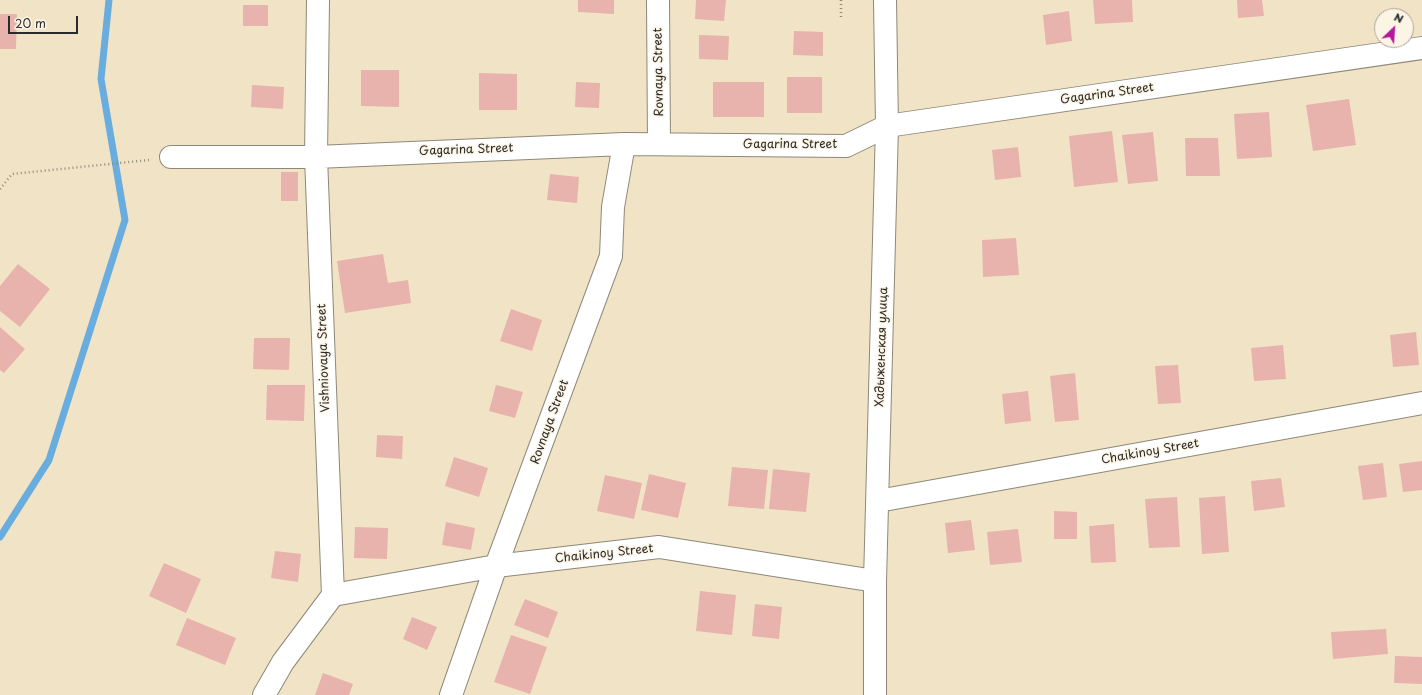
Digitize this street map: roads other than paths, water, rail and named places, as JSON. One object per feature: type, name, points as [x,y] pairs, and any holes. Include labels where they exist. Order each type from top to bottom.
[{"type":"street","name":"Vishniovaya Street","points":[[318,0],[316,156],[333,595]]},
{"type":"street","name":"Rovnaya Street","points":[[658,0],[659,144]]},
{"type":"street","name":"Хадыженская улица","points":[[875,695],[875,581],[888,126],[885,0]]},
{"type":"street","name":"Gagarina Street","points":[[171,157],[316,156],[624,144],[846,146],[888,126],[1422,48]]},
{"type":"street","name":"Rovnaya Street","points":[[451,695],[496,566],[611,256],[613,207],[624,144]]},
{"type":"street","name":"Chaikinoy Street","points":[[878,500],[1422,403]]},
{"type":"street","name":"Chaikinoy Street","points":[[333,595],[496,566],[659,547],[875,581]]},
{"type":"street","points":[[264,695],[284,662],[333,595]]},
{"type":"waterway","points":[[0,537],[49,460],[125,220],[101,79],[109,0]]}]
